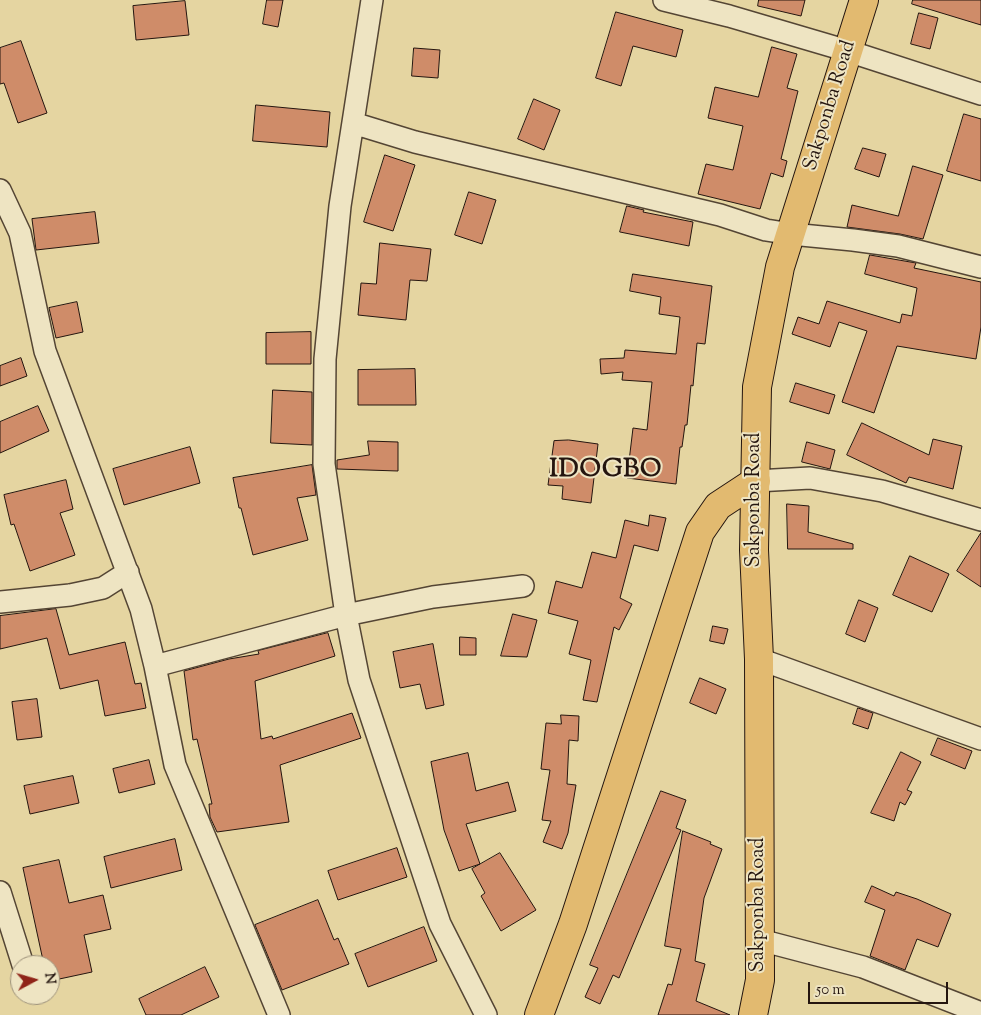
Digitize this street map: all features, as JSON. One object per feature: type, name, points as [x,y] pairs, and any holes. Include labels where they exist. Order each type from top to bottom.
[{"type":"main road","name":"Sakponba Road","points":[[753,1015],[760,980],[759,659],[754,550],[757,387],[780,267],[864,0]]},
{"type":"main road","points":[[539,1015],[573,924],[700,532],[718,506],[756,481]]},
{"type":"street","points":[[372,0],[340,206],[325,359],[324,464],[346,615],[359,680],[440,924],[486,1015]]},
{"type":"street","points":[[664,0],[729,16],[981,94]]},
{"type":"street","points":[[353,123],[415,142],[631,193],[791,234],[898,246],[981,267]]},
{"type":"street","points":[[0,190],[20,232],[44,351],[141,609],[155,666],[175,765],[279,1015]]},
{"type":"street","points":[[756,481],[810,478],[882,490],[981,520]]},
{"type":"street","points":[[0,602],[70,595],[103,588],[128,572]]},
{"type":"street","points":[[155,666],[346,615],[432,597],[523,586]]},
{"type":"street","points":[[759,659],[981,739]]},
{"type":"street","points":[[0,892],[21,955]]},
{"type":"street","points":[[760,940],[863,967],[956,1010],[981,1013]]},
{"type":"building","points":[[267,0],[283,0],[278,27],[263,24]]},
{"type":"building","points":[[759,0],[805,0],[801,16],[758,6]]},
{"type":"building","points":[[913,0],[981,0],[981,25],[912,4]]},
{"type":"building","points":[[185,1],[189,35],[136,40],[133,6]]},
{"type":"building","points":[[616,12],[683,30],[676,57],[633,46],[621,86],[596,78]]},
{"type":"building","points":[[919,13],[938,18],[930,49],[911,44]]},
{"type":"building","points":[[21,41],[47,113],[18,123],[4,83],[0,84],[0,48]]},
{"type":"building","points":[[772,47],[797,54],[787,88],[798,91],[781,159],[787,161],[783,177],[771,173],[760,209],[698,194],[706,164],[733,170],[743,126],[708,118],[715,87],[758,97]]},
{"type":"building","points":[[414,48],[440,50],[438,78],[412,76]]},
{"type":"building","points":[[534,99],[560,110],[544,150],[518,139]]},
{"type":"building","points":[[256,105],[330,112],[327,147],[253,141]]},
{"type":"building","points":[[964,114],[981,119],[981,181],[947,171]]},
{"type":"building","points":[[863,148],[886,154],[879,177],[855,169]]},
{"type":"building","points":[[385,155],[415,165],[393,231],[364,222]]},
{"type":"building","points":[[913,166],[943,175],[923,239],[847,227],[852,205],[898,216]]},
{"type":"building","points":[[469,192],[496,200],[482,244],[455,235]]},
{"type":"building","points":[[627,206],[644,210],[643,212],[693,222],[689,246],[620,232]]},
{"type":"building","points":[[95,212],[99,243],[36,250],[32,219]]},
{"type":"building","points":[[380,243],[431,249],[427,281],[410,280],[406,320],[358,315],[361,283],[376,284]]},
{"type":"building","points":[[870,255],[916,263],[914,268],[981,282],[981,327],[976,359],[897,346],[874,413],[842,402],[867,331],[839,322],[830,347],[792,334],[798,317],[819,324],[827,301],[900,323],[902,314],[912,316],[917,288],[865,274]]},
{"type":"building","points":[[633,274],[712,286],[705,344],[697,343],[693,386],[691,385],[687,425],[685,425],[682,447],[680,447],[676,484],[627,478],[633,428],[647,430],[652,382],[622,380],[623,372],[601,374],[600,359],[624,358],[625,350],[676,354],[680,317],[659,314],[661,297],[630,291]]},
{"type":"building","points":[[77,302],[83,332],[56,338],[49,308]]},
{"type":"building","points":[[311,332],[311,364],[266,364],[266,333]]},
{"type":"building","points":[[21,358],[27,376],[0,386],[0,366]]},
{"type":"building","points":[[415,369],[416,405],[358,405],[358,370]]},
{"type":"building","points":[[796,383],[835,395],[829,414],[790,402]]},
{"type":"building","points":[[273,390],[312,392],[312,445],[271,443]]},
{"type":"building","points":[[38,406],[49,431],[0,453],[0,422]]},
{"type":"building","points":[[862,423],[929,455],[933,439],[962,446],[953,489],[909,477],[906,483],[847,455]]},
{"type":"building","points":[[569,440],[598,444],[591,503],[562,499],[563,486],[548,485],[554,441]]},
{"type":"building","points":[[368,441],[398,442],[398,471],[337,469],[337,460],[369,455]]},
{"type":"building","points":[[807,442],[835,450],[830,469],[802,462]]},
{"type":"building","points":[[190,447],[200,483],[124,505],[113,469]]},
{"type":"building","points":[[312,465],[316,495],[297,498],[308,540],[253,555],[241,508],[239,508],[233,478]]},
{"type":"building","points":[[66,480],[73,509],[60,513],[75,555],[30,571],[14,524],[11,525],[4,495]]},
{"type":"building","points":[[787,504],[809,506],[808,532],[853,544],[853,549],[788,549]]},
{"type":"building","points":[[650,515],[666,518],[658,551],[634,545],[620,598],[632,604],[619,630],[614,627],[597,702],[583,700],[591,660],[569,654],[578,621],[548,613],[556,581],[582,588],[592,552],[616,558],[625,520],[648,526]]},
{"type":"building","points":[[981,533],[981,587],[957,571]]},
{"type":"building","points":[[910,556],[949,574],[932,612],[893,595]]},
{"type":"building","points":[[859,600],[878,608],[865,642],[846,634]]},
{"type":"building","points":[[56,609],[69,655],[125,642],[135,684],[141,683],[146,708],[105,716],[98,680],[60,689],[47,638],[0,649],[0,616]]},
{"type":"building","points":[[513,614],[537,620],[527,657],[501,656]]},
{"type":"building","points":[[713,626],[728,629],[724,644],[710,641]]},
{"type":"building","points":[[328,633],[335,656],[255,681],[261,739],[272,736],[273,739],[352,713],[361,738],[280,765],[289,822],[217,832],[210,817],[209,804],[212,804],[197,739],[193,740],[184,671],[229,659],[259,654],[258,651]]},
{"type":"building","points":[[460,637],[476,638],[476,655],[460,655]]},
{"type":"building","points":[[433,644],[444,705],[426,709],[420,684],[400,688],[393,652]]},
{"type":"building","points":[[700,678],[726,689],[716,714],[690,703]]},
{"type":"building","points":[[37,699],[42,737],[17,740],[12,702]]},
{"type":"building","points":[[858,708],[873,713],[868,729],[853,724]]},
{"type":"building","points":[[561,715],[579,716],[578,741],[569,740],[567,784],[576,785],[568,833],[562,849],[543,842],[551,821],[542,820],[550,770],[541,769],[546,723],[561,724]]},
{"type":"building","points":[[938,738],[972,751],[965,769],[931,755]]},
{"type":"building","points":[[901,752],[921,762],[907,790],[912,792],[905,805],[900,802],[894,821],[871,813]]},
{"type":"building","points":[[468,753],[476,791],[508,782],[516,811],[466,824],[480,864],[459,871],[444,830],[431,762]]},
{"type":"building","points":[[149,760],[155,784],[119,793],[113,769]]},
{"type":"building","points":[[73,776],[79,803],[30,814],[24,786]]},
{"type":"building","points":[[661,791],[686,800],[676,828],[681,830],[619,978],[613,975],[600,1004],[585,997],[598,968],[590,965]]},
{"type":"building","points":[[683,831],[711,842],[710,844],[722,849],[704,898],[695,961],[705,964],[696,1001],[730,1015],[658,1015],[668,984],[672,985],[681,949],[665,946]]},
{"type":"building","points":[[175,839],[182,870],[111,888],[104,857]]},
{"type":"building","points":[[397,848],[407,877],[338,900],[328,871]]},
{"type":"building","points":[[500,853],[536,910],[501,931],[481,896],[485,893],[472,869]]},
{"type":"building","points":[[59,860],[69,903],[103,895],[111,929],[84,935],[92,972],[60,979],[60,955],[42,955],[23,868]]},
{"type":"building","points":[[872,886],[894,896],[896,892],[917,899],[951,914],[938,947],[917,939],[905,970],[870,956],[885,910],[865,902]]},
{"type":"building","points":[[318,900],[334,940],[338,938],[349,964],[282,990],[255,925]]},
{"type":"building","points":[[424,927],[437,961],[368,987],[355,954]]},
{"type":"building","points":[[205,967],[219,997],[181,1015],[146,1015],[139,999]]},
{"type":"district","name":"IDOGBO","points":[[606,472]]}]
